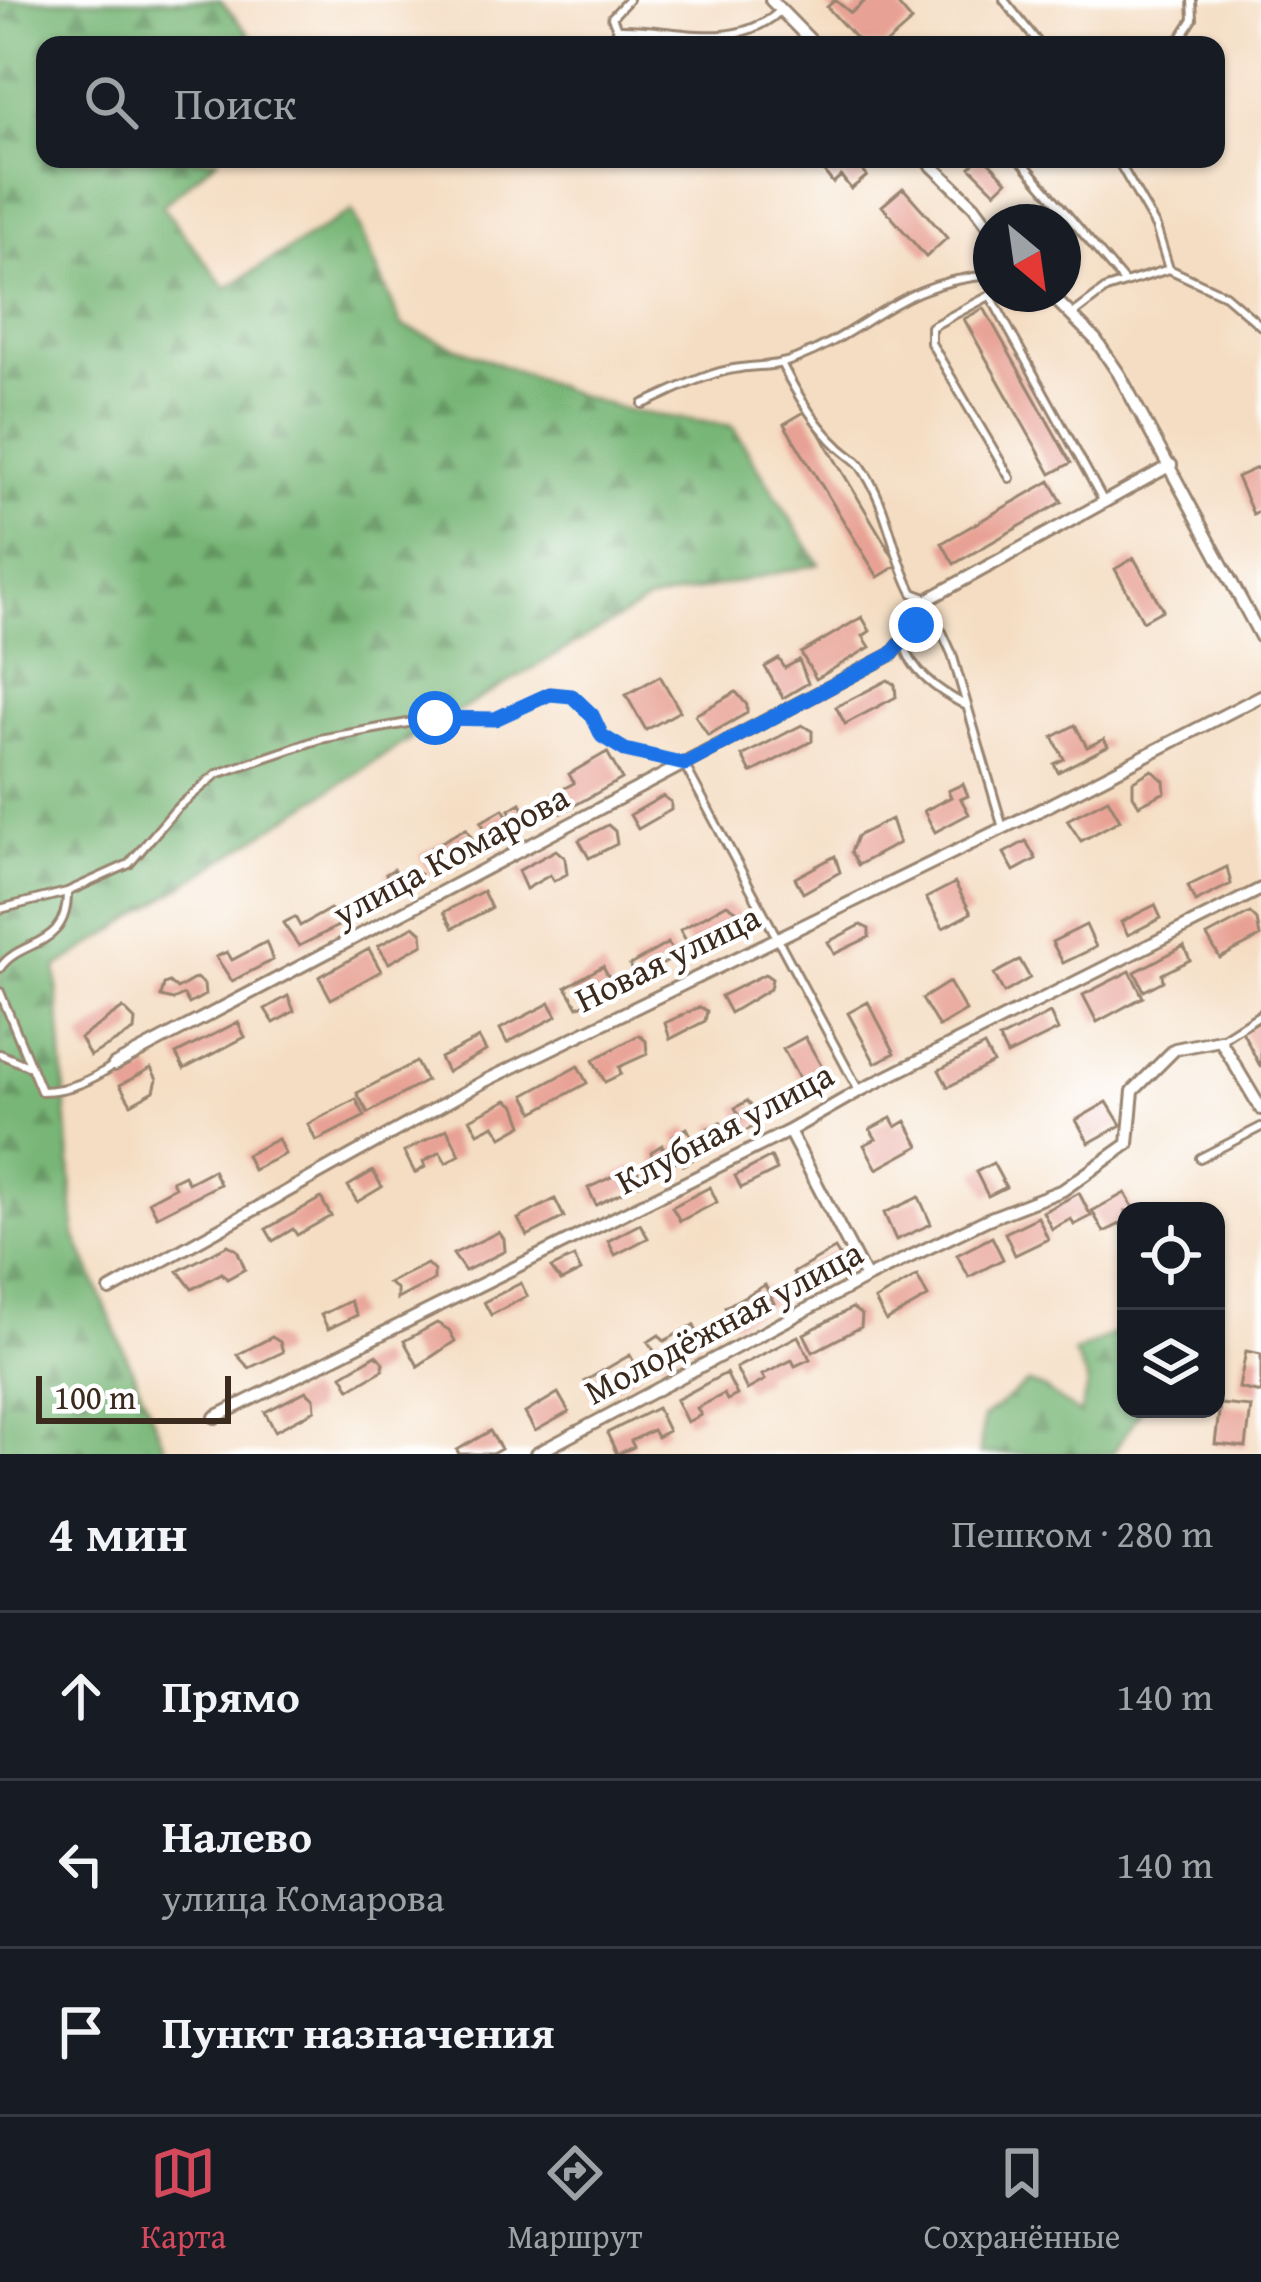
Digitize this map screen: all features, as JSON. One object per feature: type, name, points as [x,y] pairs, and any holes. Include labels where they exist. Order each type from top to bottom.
[{"type":"street","points":[[771,0],[806,36]]},
{"type":"street","points":[[934,168],[973,205]]},
{"type":"street","points":[[1071,312],[1119,374],[1261,637]]},
{"type":"street","points":[[929,599],[1171,465]]},
{"type":"street","name":"улица Комарова","points":[[114,1065],[892,654],[916,625],[929,599]]},
{"type":"street","name":"Новая улица","points":[[110,1290],[484,1081],[1003,828],[1261,696]]},
{"type":"street","name":"Клубная улица","points":[[214,1417],[1261,889]]},
{"type":"street","points":[[1220,1040],[1261,1109]]},
{"type":"street","name":"Молодёжная улица","points":[[536,1454],[866,1278],[1063,1190],[1128,1144],[1133,1091],[1175,1049],[1220,1040]]},
{"type":"street","points":[[789,1131],[866,1278]]},
{"type":"lane","points":[[628,0],[612,17],[616,29],[710,36]]},
{"type":"lane","points":[[1004,0],[1033,36]]},
{"type":"lane","points":[[1181,36],[1193,20],[1192,0]]},
{"type":"lane","points":[[729,36],[766,24],[781,10]]},
{"type":"lane","points":[[1028,168],[1125,283]]},
{"type":"lane","points":[[1122,168],[1156,227],[1168,269]]},
{"type":"lane","points":[[1073,314],[1106,289],[1168,269],[1225,296],[1261,326]]},
{"type":"lane","points":[[643,404],[739,368],[764,368],[797,358],[912,292],[951,278],[973,276]]},
{"type":"lane","points":[[973,305],[931,327],[931,343],[1010,478]]},
{"type":"lane","points":[[1001,312],[1104,502]]},
{"type":"lane","points":[[781,363],[801,401],[837,446],[858,462],[890,520],[891,536],[913,593],[929,599]]},
{"type":"lane","points":[[916,625],[942,632],[1003,828]]},
{"type":"lane","points":[[904,642],[907,656],[922,676],[965,705]]},
{"type":"lane","points":[[0,909],[67,892],[129,863],[176,808],[218,774],[320,739],[435,718],[495,719],[550,694],[572,696],[592,715],[602,736],[625,750],[685,764],[859,1091]]},
{"type":"lane","points":[[0,968],[11,954],[42,943],[67,908],[67,892]]},
{"type":"lane","points":[[0,992],[41,1091],[59,1091],[114,1065]]},
{"type":"lane","points":[[1220,1040],[1261,1014]]},
{"type":"lane","points":[[0,1054],[28,1066]]},
{"type":"lane","points":[[1200,1158],[1261,1127]]},
{"type":"green space","points":[[0,0],[220,0],[250,36],[36,36],[36,168],[206,168],[162,206],[226,288],[352,211],[402,326],[580,396],[634,412],[732,426],[819,564],[649,601],[400,745],[56,968],[75,1235],[168,1454],[0,1454]]},
{"type":"green space","points":[[1117,1332],[1117,1418],[1136,1418],[1112,1454],[980,1454],[983,1418],[1027,1383],[1045,1389],[1080,1415],[1088,1382],[1074,1353]]},
{"type":"building","points":[[835,0],[851,13],[866,0],[894,0],[912,21],[895,36],[854,36],[827,7]]},
{"type":"building","points":[[821,168],[860,168],[867,176],[851,189],[841,176],[833,183]]},
{"type":"building","points":[[971,168],[995,168],[1007,181],[995,192]]},
{"type":"building","points":[[903,188],[947,238],[926,257],[882,206]]},
{"type":"building","points":[[986,312],[1071,463],[1051,474],[964,319]]},
{"type":"building","points":[[806,411],[898,565],[878,577],[784,424]]},
{"type":"building","points":[[1259,467],[1261,510],[1253,514],[1237,477]]},
{"type":"building","points":[[1050,481],[1062,502],[954,564],[942,543]]},
{"type":"building","points":[[1134,558],[1163,610],[1143,621],[1115,569]]},
{"type":"building","points":[[862,617],[870,631],[863,636],[870,647],[816,679],[801,653]]},
{"type":"building","points":[[779,659],[785,668],[799,660],[808,683],[783,698],[765,667]]},
{"type":"building","points":[[660,676],[680,711],[646,730],[626,695]]},
{"type":"building","points":[[888,680],[895,685],[896,697],[845,724],[836,707]]},
{"type":"building","points":[[736,692],[747,705],[747,713],[708,735],[695,715]]},
{"type":"building","points":[[802,725],[812,731],[812,741],[751,773],[742,756]]},
{"type":"building","points":[[1075,725],[1087,747],[1104,739],[1108,746],[1058,772],[1054,764],[1064,759],[1053,737]]},
{"type":"building","points":[[607,752],[622,779],[561,813],[552,795],[574,783],[569,774]]},
{"type":"building","points":[[1152,770],[1164,781],[1165,792],[1139,805],[1133,781]]},
{"type":"building","points":[[963,784],[968,796],[961,799],[969,814],[935,832],[924,811],[951,797],[948,791]]},
{"type":"building","points":[[663,796],[671,802],[671,810],[638,829],[630,815]]},
{"type":"building","points":[[1108,799],[1120,820],[1081,841],[1067,820]]},
{"type":"building","points":[[521,803],[530,824],[494,845],[481,822],[503,809],[508,817],[512,815],[509,810]]},
{"type":"building","points":[[891,819],[899,843],[858,865],[851,852],[857,836]]},
{"type":"building","points":[[608,825],[615,831],[617,844],[589,858],[579,840]]},
{"type":"building","points":[[466,828],[479,851],[432,878],[419,855]]},
{"type":"building","points":[[1026,841],[1036,859],[1014,871],[1004,853]]},
{"type":"building","points":[[556,850],[565,858],[567,874],[554,881],[550,875],[526,889],[518,871]]},
{"type":"building","points":[[835,856],[840,872],[803,893],[795,878]]},
{"type":"building","points":[[1227,867],[1231,884],[1195,902],[1188,886]]},
{"type":"building","points":[[394,869],[399,878],[411,871],[420,874],[419,882],[378,905],[370,892],[390,881],[386,874]]},
{"type":"building","points":[[955,883],[971,913],[943,928],[926,898]]},
{"type":"building","points":[[483,891],[491,908],[453,928],[444,912]]},
{"type":"building","points":[[727,904],[742,914],[741,924],[692,951],[680,930]]},
{"type":"building","points":[[1155,905],[1161,918],[1128,935],[1121,922]]},
{"type":"building","points":[[330,909],[338,915],[338,926],[299,946],[283,923],[295,917],[300,926]]},
{"type":"building","points":[[1250,913],[1257,920],[1260,937],[1220,958],[1207,936]]},
{"type":"building","points":[[861,925],[869,929],[869,937],[834,954],[828,942]]},
{"type":"building","points":[[1086,925],[1096,947],[1063,963],[1052,942]]},
{"type":"building","points":[[414,926],[422,933],[423,944],[389,963],[378,946]]},
{"type":"building","points":[[266,942],[273,960],[232,981],[216,957],[227,952],[232,960]]},
{"type":"building","points":[[668,943],[676,957],[637,978],[630,965]]},
{"type":"building","points":[[1184,946],[1190,960],[1162,974],[1163,981],[1144,991],[1135,972]]},
{"type":"building","points":[[369,949],[381,971],[331,999],[319,977]]},
{"type":"building","points":[[1020,960],[1030,978],[1004,993],[994,974]]},
{"type":"building","points":[[603,966],[614,987],[578,1007],[566,987]]},
{"type":"building","points":[[1130,971],[1143,997],[1097,1022],[1083,995]]},
{"type":"building","points":[[765,974],[772,979],[770,989],[730,1013],[721,996]]},
{"type":"building","points":[[196,978],[204,984],[205,995],[189,1004],[184,995],[173,1000],[161,997],[164,984],[169,982],[177,989]]},
{"type":"building","points":[[949,982],[966,1011],[939,1027],[922,999]]},
{"type":"building","points":[[288,996],[294,1011],[274,1023],[265,1009]]},
{"type":"building","points":[[868,1002],[895,1053],[875,1063],[848,1013]]},
{"type":"building","points":[[550,1003],[557,1016],[507,1043],[500,1029]]},
{"type":"building","points":[[700,1007],[707,1011],[705,1021],[670,1039],[665,1023]]},
{"type":"building","points":[[123,1008],[135,1020],[134,1031],[90,1056],[80,1038]]},
{"type":"building","points":[[1050,1013],[1058,1030],[1007,1055],[999,1039]]},
{"type":"building","points":[[1261,1020],[1261,1068],[1242,1031]]},
{"type":"building","points":[[238,1022],[245,1037],[184,1069],[176,1054]]},
{"type":"building","points":[[639,1035],[646,1041],[647,1054],[619,1067],[621,1074],[605,1082],[593,1060]]},
{"type":"building","points":[[805,1037],[832,1085],[809,1097],[783,1049]]},
{"type":"building","points":[[479,1038],[486,1051],[447,1072],[440,1058]]},
{"type":"building","points":[[984,1046],[993,1063],[948,1087],[939,1070]]},
{"type":"building","points":[[416,1062],[426,1081],[368,1113],[357,1093]]},
{"type":"building","points":[[578,1066],[587,1083],[534,1112],[525,1095]]},
{"type":"building","points":[[151,1068],[157,1079],[154,1091],[131,1104],[120,1085]]},
{"type":"building","points":[[356,1099],[365,1116],[316,1141],[308,1124]]},
{"type":"building","points":[[507,1100],[516,1106],[523,1125],[502,1137],[494,1125],[478,1133],[470,1119]]},
{"type":"building","points":[[747,1101],[759,1113],[759,1124],[720,1143],[722,1134],[709,1128],[720,1122],[724,1128],[741,1118],[735,1108]]},
{"type":"building","points":[[1107,1102],[1121,1125],[1089,1143],[1076,1120]]},
{"type":"building","points":[[891,1118],[896,1127],[906,1121],[919,1146],[877,1169],[864,1145],[876,1139],[870,1129]]},
{"type":"building","points":[[687,1128],[701,1155],[683,1165],[680,1159],[656,1172],[651,1152],[662,1145],[666,1152],[678,1146],[673,1136]]},
{"type":"building","points":[[447,1129],[460,1155],[446,1163],[440,1152],[415,1173],[404,1152]]},
{"type":"building","points":[[278,1139],[285,1154],[253,1170],[246,1155]]},
{"type":"building","points":[[771,1157],[777,1170],[741,1188],[735,1176]]},
{"type":"building","points":[[993,1163],[1006,1187],[988,1196],[976,1172]]},
{"type":"building","points":[[635,1166],[643,1182],[596,1205],[588,1188]]},
{"type":"building","points":[[213,1170],[220,1184],[157,1216],[149,1201],[175,1187],[172,1181],[184,1175],[188,1183]]},
{"type":"building","points":[[373,1171],[382,1187],[357,1202],[348,1186]]},
{"type":"building","points":[[710,1187],[717,1202],[680,1221],[672,1207]]},
{"type":"building","points":[[1079,1193],[1091,1216],[1052,1229],[1043,1212]]},
{"type":"building","points":[[1125,1193],[1130,1202],[1117,1202],[1117,1226],[1104,1232],[1092,1211]]},
{"type":"building","points":[[919,1197],[931,1224],[896,1240],[884,1213]]},
{"type":"building","points":[[321,1198],[331,1216],[297,1235],[293,1229],[273,1241],[266,1229]]},
{"type":"building","points":[[555,1199],[564,1217],[527,1236],[518,1219]]},
{"type":"building","points":[[1038,1217],[1048,1239],[1015,1255],[1005,1233]]},
{"type":"building","points":[[640,1224],[648,1238],[615,1255],[608,1241]]},
{"type":"building","points":[[499,1232],[505,1251],[465,1271],[453,1254]]},
{"type":"building","points":[[992,1237],[1003,1259],[969,1277],[957,1255]]},
{"type":"building","points":[[228,1245],[237,1250],[245,1269],[227,1279],[222,1273],[192,1289],[178,1271]]},
{"type":"building","points":[[835,1249],[845,1265],[802,1289],[793,1273]]},
{"type":"building","points":[[574,1257],[581,1271],[561,1281],[551,1268]]},
{"type":"building","points":[[427,1264],[434,1271],[434,1280],[397,1299],[397,1289],[388,1283]]},
{"type":"building","points":[[917,1276],[928,1297],[886,1321],[875,1300]]},
{"type":"building","points":[[521,1283],[527,1296],[491,1315],[484,1302]]},
{"type":"building","points":[[765,1285],[774,1303],[734,1324],[725,1307]]},
{"type":"building","points":[[350,1301],[357,1315],[328,1329],[321,1315]]},
{"type":"building","points":[[852,1308],[862,1315],[861,1327],[813,1352],[804,1334]]},
{"type":"building","points":[[437,1323],[455,1341],[418,1366],[404,1341]]},
{"type":"building","points":[[694,1325],[700,1341],[662,1362],[648,1342],[659,1335],[664,1341]]},
{"type":"building","points":[[798,1336],[810,1359],[795,1366],[792,1360],[762,1375],[765,1380],[747,1390],[736,1368]]},
{"type":"building","points":[[272,1337],[283,1352],[249,1368],[237,1355]]},
{"type":"building","points":[[1246,1351],[1261,1354],[1261,1393],[1239,1388]]},
{"type":"building","points":[[376,1355],[383,1370],[350,1389],[342,1375]]},
{"type":"building","points":[[630,1355],[640,1373],[595,1399],[585,1381]]},
{"type":"building","points":[[726,1373],[737,1395],[727,1400],[724,1394],[697,1408],[701,1415],[687,1422],[676,1400]]},
{"type":"building","points":[[306,1391],[314,1398],[315,1410],[275,1431],[265,1412]]},
{"type":"building","points":[[558,1393],[569,1412],[535,1431],[525,1413]]},
{"type":"building","points":[[1225,1404],[1251,1407],[1246,1447],[1215,1444]]},
{"type":"building","points":[[657,1408],[668,1431],[657,1437],[653,1430],[631,1441],[634,1447],[617,1454],[607,1433]]},
{"type":"building","points":[[490,1431],[501,1449],[492,1454],[459,1454],[457,1450]]},
{"type":"route","points":[[435,718],[495,719],[550,694],[572,696],[592,715],[602,736],[625,750],[685,764],[892,654],[916,625]]}]
